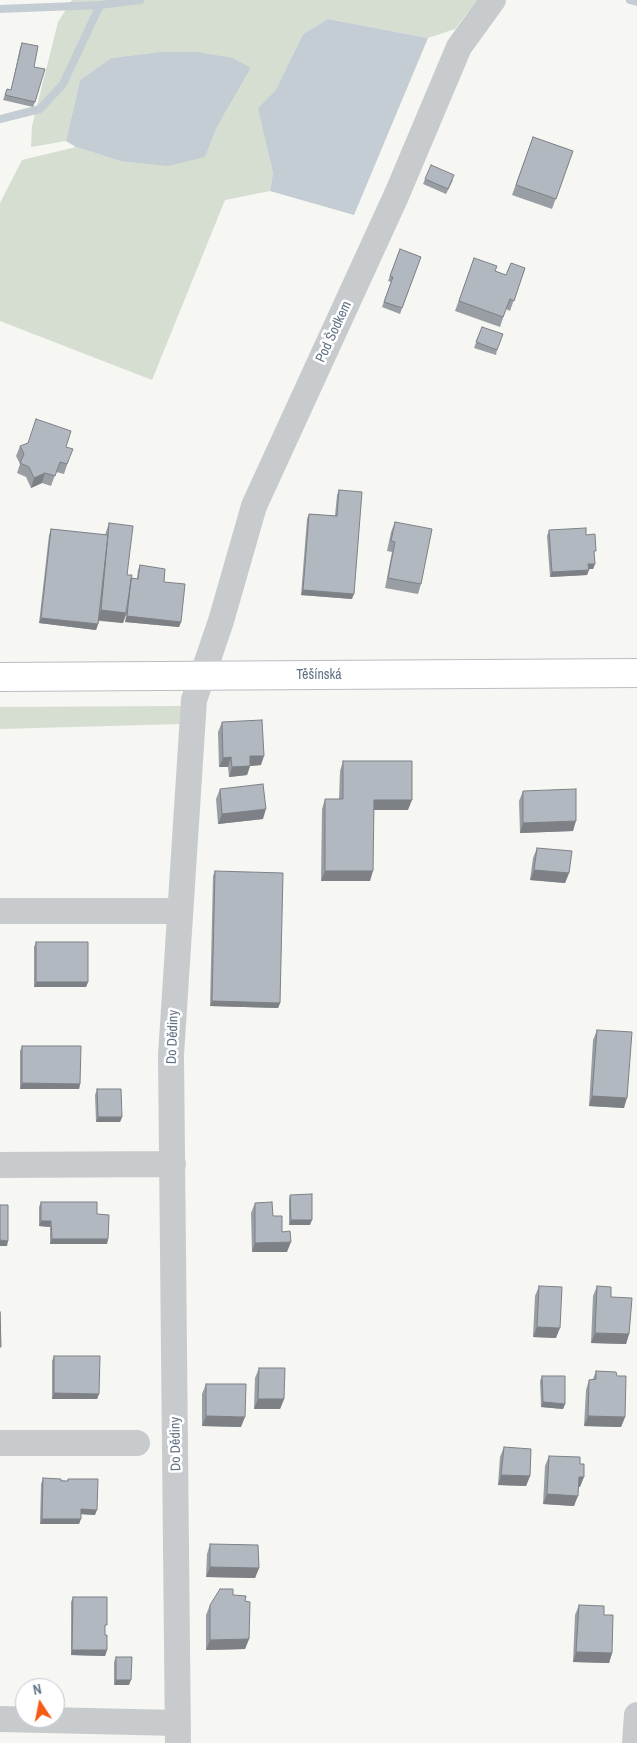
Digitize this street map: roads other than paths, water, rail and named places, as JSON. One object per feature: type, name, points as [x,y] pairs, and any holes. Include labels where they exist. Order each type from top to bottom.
[{"type":"main road","name":"Těšínská","points":[[0,677],[637,674]]},
{"type":"street","name":"Pod Šodkem","points":[[202,676],[221,621],[254,506],[398,194],[460,47],[493,0]]},
{"type":"street","name":"Do Dědiny","points":[[0,1719],[178,1733],[172,1055],[192,716],[194,700],[202,676]]},
{"type":"street","points":[[0,911],[180,911]]},
{"type":"street","points":[[0,1165],[173,1164]]},
{"type":"street","points":[[0,1443],[137,1443]]},
{"type":"street","points":[[635,1743],[637,1715]]},
{"type":"waterway","points":[[0,9],[100,5],[140,0]]},
{"type":"waterway","points":[[630,0],[637,2]]},
{"type":"waterway","points":[[0,119],[40,109],[63,84],[100,5]]}]
